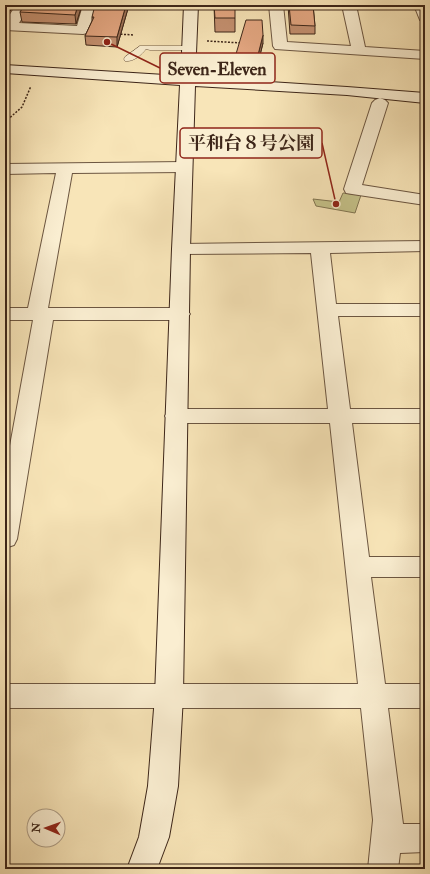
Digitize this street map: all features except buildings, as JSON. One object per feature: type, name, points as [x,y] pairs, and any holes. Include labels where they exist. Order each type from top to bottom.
[{"type":"street","points":[[8,26],[23,5]]},
{"type":"street","points":[[8,26],[83,30],[90,5]]},
{"type":"street","points":[[142,869],[154,837],[163,786],[169,696],[181,249],[191,5]]},
{"type":"street","points":[[276,5],[280,46],[425,55]]},
{"type":"street","points":[[348,5],[359,51]]},
{"type":"street","points":[[421,5],[425,18]]},
{"type":"street","points":[[5,69],[425,107]]},
{"type":"street","points":[[5,79],[347,91],[425,98]]},
{"type":"street","points":[[380,103],[352,189],[425,200]]},
{"type":"street","points":[[5,169],[184,167]]},
{"type":"street","points":[[5,539],[65,168]]},
{"type":"street","points":[[181,249],[425,246]]},
{"type":"street","points":[[320,248],[388,820],[383,869]]},
{"type":"street","points":[[327,310],[425,310]]},
{"type":"street","points":[[5,314],[180,314]]},
{"type":"street","points":[[176,416],[425,416]]},
{"type":"street","points":[[359,567],[425,567]]},
{"type":"street","points":[[5,696],[425,696]]},
{"type":"street","points":[[387,839],[425,838]]},
{"type":"lane","points":[[128,59],[146,48],[189,48]]},
{"type":"path","points":[[83,30],[90,33],[134,35]]},
{"type":"path","points":[[202,40],[280,46]]},
{"type":"path","points":[[5,122],[16,115],[24,106],[33,80]]},
{"type":"shaded area","points":[[343,193],[361,195],[355,213],[316,206],[313,199],[339,202]]},
{"type":"place","name":"Seven-Eleven","points":[[107,42]]},
{"type":"place","name":"平和台８号公園","points":[[336,204]]}]
